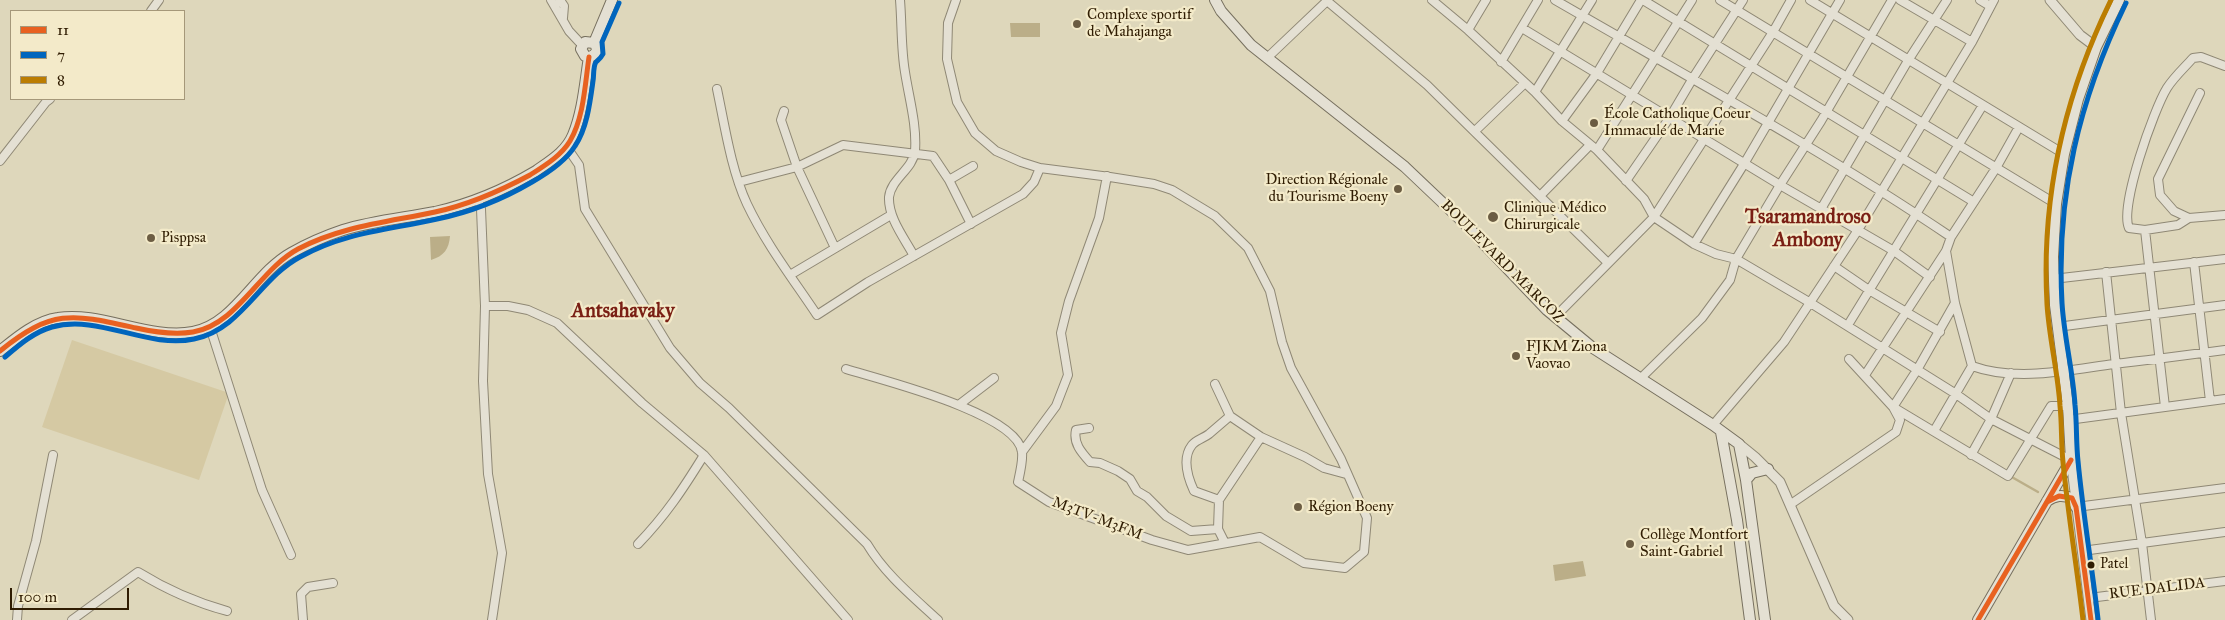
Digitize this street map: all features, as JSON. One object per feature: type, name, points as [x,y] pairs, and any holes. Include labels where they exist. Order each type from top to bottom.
[{"type":"main road","points":[[594,43],[612,0]]},
{"type":"main road","name":"BOULEVARD MARCOZ","points":[[1215,0],[1235,29],[1251,45],[1405,167],[1465,224],[1555,317],[1593,348],[1642,378],[1739,444]]},
{"type":"main road","points":[[1978,620],[2071,460],[2068,406],[2057,326],[2053,278],[2056,204],[2064,154],[2078,98],[2096,46],[2119,0]]},
{"type":"main road","points":[[0,351],[15,338],[58,318],[84,319],[175,333],[192,332],[210,327],[229,312],[266,272],[289,254],[309,244],[344,230],[436,212],[478,200],[516,183],[555,158],[573,136],[589,57],[597,52],[597,47],[590,41],[582,45],[582,53],[589,57]]},
{"type":"main road","points":[[1717,429],[1736,520],[1750,620]]},
{"type":"main road","points":[[1739,444],[1752,517],[1765,620]]},
{"type":"main road","points":[[1746,480],[1752,473],[1768,469]]},
{"type":"main road","points":[[2047,502],[2054,497],[2063,495],[2072,498],[2076,506]]},
{"type":"main road","points":[[1736,520],[1752,517]]},
{"type":"main road","points":[[1748,604],[1763,602]]},
{"type":"street","points":[[151,10],[159,0]]},
{"type":"street","points":[[551,0],[569,31],[582,45]]},
{"type":"street","points":[[560,0],[564,6],[563,18]]},
{"type":"street","points":[[900,0],[904,70],[914,121],[915,153],[907,169],[893,186],[889,196],[891,215],[914,256]]},
{"type":"street","points":[[956,0],[948,22],[947,59],[957,102],[975,133],[996,151],[1021,162],[1040,168],[1154,184],[1172,190],[1215,216],[1248,248],[1270,291],[1282,342],[1291,368],[1341,459],[1346,474]]},
{"type":"street","points":[[1268,58],[1328,0],[1427,85],[1608,263]]},
{"type":"street","points":[[1468,30],[1486,0]]},
{"type":"street","points":[[1501,62],[1538,0]]},
{"type":"street","points":[[1555,0],[1768,123],[1881,192],[1951,238]]},
{"type":"street","points":[[1535,92],[1592,0]]},
{"type":"street","points":[[1562,121],[1597,73],[1618,36],[1642,0],[1974,202]]},
{"type":"street","points":[[1597,150],[1692,0]]},
{"type":"street","points":[[1720,0],[2056,204]]},
{"type":"street","points":[[1626,181],[1670,118],[1743,0]]},
{"type":"street","points":[[1555,317],[1654,217],[1752,66],[1791,0]]},
{"type":"street","points":[[1810,0],[2064,154]]},
{"type":"street","points":[[1694,244],[1744,164],[1840,0]]},
{"type":"street","points":[[1642,378],[1702,318],[1730,280],[1736,259],[1780,185],[1827,112],[1892,0]]},
{"type":"street","points":[[1900,0],[1972,42]]},
{"type":"street","points":[[1821,209],[1909,60],[1947,0]]},
{"type":"street","points":[[1717,429],[1784,342],[1858,230],[1972,42],[1992,3],[1980,0]]},
{"type":"street","points":[[2050,0],[2080,35],[2096,46]]},
{"type":"street","points":[[1434,1],[1535,92],[1562,121],[1597,150],[1644,199],[1654,217],[1694,244],[1716,254],[1736,259],[1883,347],[1991,419],[2030,441],[2071,460],[2091,620]]},
{"type":"street","points":[[1522,28],[1559,53],[1597,73],[1744,164],[1894,250],[1930,277]]},
{"type":"street","points":[[2225,66],[2201,58],[2193,58],[2168,86],[2154,113],[2130,197],[2127,223],[2129,228],[2145,230],[2178,225],[2189,218],[2225,215]]},
{"type":"street","points":[[1475,131],[1525,83]]},
{"type":"street","points":[[717,89],[739,182],[748,204],[769,244],[817,315],[914,256],[1023,194],[1034,182],[1040,168]]},
{"type":"street","points":[[2189,218],[2174,211],[2160,195],[2158,179],[2200,93]]},
{"type":"street","points":[[0,161],[49,100]]},
{"type":"street","points":[[1848,326],[1983,105]]},
{"type":"street","points":[[784,111],[781,120],[797,167],[835,248]]},
{"type":"street","points":[[1865,375],[1946,252],[1951,238],[1996,168],[2019,127]]},
{"type":"street","points":[[739,182],[797,167],[843,144],[933,156],[949,180],[971,224]]},
{"type":"street","points":[[1540,196],[1590,144]]},
{"type":"street","points":[[566,146],[579,165],[585,209],[670,348],[700,383],[729,408],[867,544],[875,558],[894,580],[938,620]]},
{"type":"street","points":[[949,180],[973,166]]},
{"type":"street","points":[[1022,452],[1056,406],[1068,375],[1061,333],[1069,301],[1099,218],[1107,176]]},
{"type":"street","points":[[478,200],[481,209],[485,306],[483,381],[488,474],[502,553],[492,620]]},
{"type":"street","points":[[790,275],[891,215]]},
{"type":"street","points":[[2145,230],[2165,407]]},
{"type":"street","points":[[1934,432],[1972,366],[1955,303],[1946,252]]},
{"type":"street","points":[[2053,278],[2225,259]]},
{"type":"street","points":[[2194,262],[2210,401]]},
{"type":"street","points":[[1834,266],[1869,290],[1940,332]]},
{"type":"street","points":[[2106,272],[2121,413],[2142,543],[2151,620]]},
{"type":"street","points":[[1893,407],[1940,332],[1955,303]]},
{"type":"street","points":[[485,306],[508,306],[528,310],[557,323],[642,403],[704,455],[848,620]]},
{"type":"street","points":[[2057,326],[2225,306]]},
{"type":"street","points":[[210,327],[262,490],[291,555]]},
{"type":"street","points":[[1972,366],[1985,370],[2011,372],[2063,371],[2225,350]]},
{"type":"street","points":[[1791,504],[1896,432],[1900,420],[1893,407],[1849,359]]},
{"type":"street","points":[[846,369],[960,404],[981,414],[1017,439],[1022,452]]},
{"type":"street","points":[[1971,455],[1991,419],[2011,372]]},
{"type":"street","points":[[960,404],[994,378]]},
{"type":"street","points":[[1215,384],[1230,416],[1261,437],[1324,468],[1346,474]]},
{"type":"street","points":[[2068,420],[2225,399]]},
{"type":"street","points":[[1893,407],[2008,476],[2051,406],[2068,406]]},
{"type":"street","points":[[1219,500],[1194,491],[1189,480],[1188,456],[1193,444],[1208,435],[1230,416]]},
{"type":"street","points":[[1089,428],[1076,430],[1074,437],[1079,449],[1090,462],[1100,463],[1130,479],[1137,491],[1147,497],[1166,516],[1191,530],[1218,530]]},
{"type":"street","points":[[1225,544],[1218,530],[1219,500],[1261,437]]},
{"type":"street","name":"BOULEVARD MARCOZ","points":[[1739,444],[1780,482],[1791,504],[1823,584],[1834,606],[1848,620]]},
{"type":"street","name":"M3TV-M3FM","points":[[1022,452],[1018,482],[1049,502],[1152,540],[1188,550],[1260,537],[1304,563],[1345,568],[1364,552],[1367,518],[1346,474]]},
{"type":"street","points":[[17,620],[18,606],[36,542],[53,455]]},
{"type":"street","points":[[638,544],[661,520],[677,499],[704,455]]},
{"type":"street","points":[[2076,506],[2225,488]]},
{"type":"street","points":[[2082,551],[2225,532]]},
{"type":"street","points":[[72,620],[138,572],[162,588],[194,602],[227,611]]},
{"type":"street","name":"RUE DALIDA","points":[[2089,598],[2225,581]]},
{"type":"street","points":[[302,620],[301,594],[308,587],[333,583]]},
{"type":"shaded area","points":[[1010,23],[1040,23],[1040,37],[1011,37]]},
{"type":"shaded area","points":[[450,236],[445,251],[431,260],[430,237]]},
{"type":"shaded area","points":[[72,340],[229,393],[199,480],[42,427]]},
{"type":"shaded area","points":[[1583,561],[1586,576],[1555,581],[1553,565]]},
{"type":"waterway","points":[[2010,476],[2038,492]]},
{"type":"transit line","name":"8","points":[[2083,620],[2062,455],[2059,393],[2048,317],[2046,264],[2052,186],[2059,148],[2080,73],[2111,0]]},
{"type":"transit line","name":"7","points":[[5,357],[39,332],[52,327],[70,324],[105,328],[159,340],[194,339],[210,334],[238,315],[273,277],[300,257],[333,242],[350,237],[462,213],[498,199],[538,179],[561,162],[571,152],[579,139],[587,115],[594,66],[603,54],[602,42],[619,3]]},
{"type":"transit line","name":"7","points":[[2098,619],[2077,454],[2074,392],[2063,316],[2061,263],[2067,186],[2074,149],[2095,76],[2126,3]]},
{"type":"transit line","name":"11","points":[[0,351],[35,327],[64,318],[96,320],[150,331],[171,333],[193,332],[209,327],[223,319],[236,308],[271,270],[298,249],[348,230],[460,206],[519,181],[552,160],[570,141],[575,132],[581,111],[589,57]]},
{"type":"transit line","name":"11","points":[[2041,512],[2071,460]]},
{"type":"transit line","name":"11","points":[[1978,620],[2047,502],[2059,496],[2072,498],[2076,507],[2091,620]]},
{"type":"place","name":"Complexe sportif de Mahajanga","points":[[1077,24]]},
{"type":"place","name":"École Catholique Coeur Immaculé de Marie","points":[[1594,123]]},
{"type":"place","name":"Direction Régionale du Tourisme Boeny","points":[[1398,189]]},
{"type":"place","name":"Clinique Médico Chirurgicale","points":[[1493,217]]},
{"type":"place","name":"Pisppsa","points":[[151,238]]},
{"type":"place","name":"FJKM Ziona Vaovao","points":[[1516,356]]},
{"type":"place","name":"Région Boeny","points":[[1298,507]]},
{"type":"place","name":"Collège Montfort Saint-Gabriel","points":[[1630,544]]},
{"type":"place","name":"Patel","points":[[2091,565]]},
{"type":"district","name":"Tsaramandroso Ambony","points":[[1808,230]]},
{"type":"district","name":"Antsahavaky","points":[[623,312]]}]
